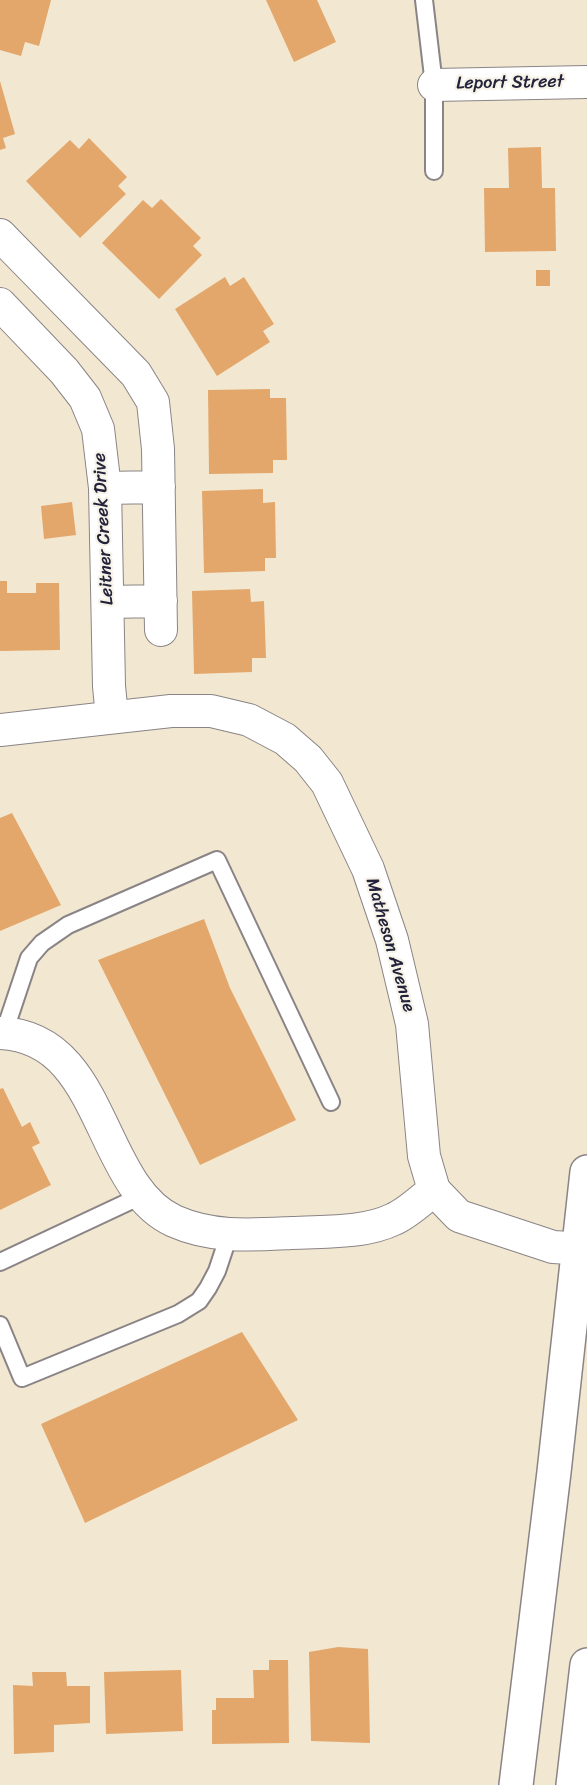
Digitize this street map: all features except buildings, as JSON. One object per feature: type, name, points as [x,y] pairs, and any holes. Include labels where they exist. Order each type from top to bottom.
[{"type":"street","name":"Leport Street","points":[[434,85],[587,82]]},
{"type":"street","points":[[0,235],[136,374],[153,402],[158,450],[161,615],[108,602]]},
{"type":"street","name":"Leitner Creek Drive","points":[[0,304],[64,371],[85,398],[98,429],[105,488],[109,686],[112,717]]},
{"type":"street","points":[[105,488],[159,487]]},
{"type":"street","name":"Matheson Avenue","points":[[0,730],[171,711],[211,711],[249,720],[285,739],[308,759],[327,783],[368,868],[392,940],[412,1024],[424,1156],[434,1190],[459,1216],[553,1247],[583,1249]]},
{"type":"street","points":[[2,1033],[29,1038],[49,1049],[66,1063],[82,1085],[131,1181],[151,1205],[172,1220],[195,1229],[247,1235],[368,1228],[395,1219],[434,1190]]},
{"type":"street","points":[[516,1785],[583,1249],[587,1172]]},
{"type":"street","points":[[573,1785],[587,1665]]},
{"type":"lane","points":[[424,0],[434,85],[434,171]]},
{"type":"lane","points":[[2,1033],[29,958],[42,944],[68,926],[217,860],[331,1102]]},
{"type":"lane","points":[[0,1262],[143,1195]]},
{"type":"lane","points":[[0,1325],[21,1378],[178,1314],[199,1301],[217,1271],[229,1234]]}]
